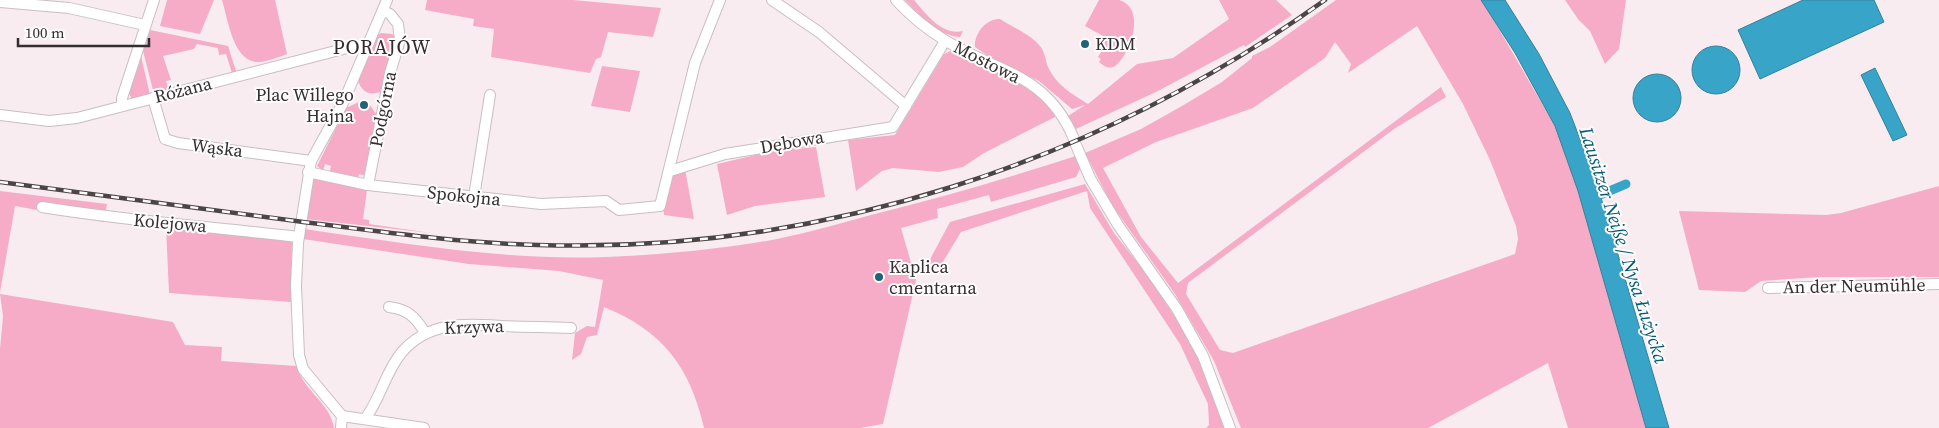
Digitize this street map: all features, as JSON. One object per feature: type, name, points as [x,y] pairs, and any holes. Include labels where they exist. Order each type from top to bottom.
[{"type":"street","points":[[122,106],[122,98],[154,0]]},
{"type":"street","points":[[387,0],[365,47],[343,102],[311,161],[308,172],[298,237],[296,286],[299,355],[303,369],[342,416],[424,428]]},
{"type":"street","points":[[670,171],[695,62],[720,0]]},
{"type":"street","points":[[772,0],[819,32],[906,106]]},
{"type":"street","name":"Mostowa","points":[[896,0],[915,20],[945,41],[1036,86],[1058,108],[1074,138],[1090,178],[1113,217],[1177,309],[1199,348],[1225,410],[1230,428]]},
{"type":"street","points":[[0,2],[69,8],[145,25]]},
{"type":"street","name":"Podgórna","points":[[368,185],[388,82],[400,40],[400,32],[395,19],[383,11]]},
{"type":"street","name":"Dębowa","points":[[670,171],[725,154],[893,127],[945,41]]},
{"type":"street","name":"Różana","points":[[0,115],[49,121],[77,118],[351,47],[365,47]]},
{"type":"street","points":[[474,196],[490,95]]},
{"type":"street","name":"Wąska","points":[[154,98],[165,139],[178,143],[311,161]]},
{"type":"street","name":"Spokojna","points":[[308,172],[368,185],[541,204],[606,202],[618,210],[660,206],[670,171]]},
{"type":"street","name":"Kolejowa","points":[[42,207],[109,218],[176,223],[298,237]]},
{"type":"street","name":"An der Neumühle","points":[[1768,288],[1939,284]]},
{"type":"street","points":[[389,307],[402,309],[411,314],[425,333]]},
{"type":"street","name":"Krzywa","points":[[365,418],[374,407],[382,384],[403,351],[425,333],[449,324],[571,328]]},
{"type":"street","points":[[340,428],[342,416]]},
{"type":"shaded area","points":[[167,0],[214,0],[200,34],[160,26]]},
{"type":"shaded area","points":[[222,0],[275,0],[287,54],[260,62],[251,61],[244,56],[233,39]]},
{"type":"shaded area","points":[[427,0],[573,0],[661,8],[653,37],[608,32],[601,57],[596,59],[590,73],[491,57],[494,29],[473,26],[474,19],[425,10]]},
{"type":"shaded area","points":[[905,0],[914,0],[941,27],[955,32],[963,31],[960,37],[943,33],[936,29]]},
{"type":"shaded area","points":[[1099,0],[1119,0],[1128,5],[1133,14],[1134,24],[1129,46],[1124,56],[1113,67],[1105,66],[1099,62],[1101,59],[1098,57],[1103,49],[1098,45],[1103,36],[1085,26]]},
{"type":"shaded area","points":[[1219,0],[1276,0],[1292,15],[1245,47],[1244,45],[1158,91],[1076,129],[1068,116],[1085,105],[1072,109],[1039,81],[994,60],[975,47],[975,42],[982,28],[990,21],[1000,19],[1035,41],[1043,50],[1048,67],[1055,79],[1065,89],[1088,104],[1137,64],[1173,58],[1229,19]]},
{"type":"shaded area","points":[[1336,0],[1481,0],[1555,126],[1578,191],[1646,428],[1568,428],[1548,363],[1428,428],[1241,428],[1214,361],[1175,294],[1112,205],[1085,153],[1141,129],[1182,106],[1222,82],[1252,58],[1252,56],[1270,47]],"holes":[[[1417,26],[1463,104],[1490,160],[1516,226],[1518,239],[1515,254],[1233,353],[1220,350],[1186,294],[1188,283],[1394,129],[1446,97],[1441,87],[1178,283],[1141,237],[1103,168],[1156,142],[1253,108],[1325,58],[1335,42],[1351,64],[1348,73]]]},
{"type":"shaded area","points":[[1565,0],[1626,0],[1619,49],[1605,64],[1590,31],[1578,19]]},
{"type":"shaded area","points":[[150,30],[228,46],[236,71],[232,73],[226,54],[219,55],[218,48],[197,44],[194,49],[163,56],[171,80],[166,81],[169,90],[154,94],[143,51]]},
{"type":"shaded area","points":[[381,33],[392,34],[396,37],[383,91],[368,93],[362,89],[358,81],[378,35]]},
{"type":"shaded area","points":[[953,50],[1027,86],[1040,96],[1049,106],[1055,117],[984,153],[963,167],[939,172],[893,168],[882,171],[856,191],[848,140],[895,135],[944,54]]},
{"type":"shaded area","points":[[141,56],[150,95],[132,99],[129,94]]},
{"type":"shaded area","points":[[602,66],[640,71],[630,112],[591,106]]},
{"type":"shaded area","name":"Plac Willego Hajna","points":[[361,101],[370,105],[378,117],[366,176],[359,174],[358,181],[329,174],[331,166],[325,164],[323,171],[317,166],[346,108]]},
{"type":"shaded area","points":[[816,147],[825,197],[755,206],[727,215],[717,164],[772,151]]},
{"type":"shaded area","points":[[1076,156],[1081,167],[1076,177],[991,202],[989,195],[937,209],[938,218],[901,228],[916,280],[883,424],[860,428],[704,428],[691,387],[682,369],[671,354],[643,327],[604,307],[597,335],[587,337],[581,354],[572,360],[575,333],[587,326],[595,327],[603,280],[559,271],[469,264],[303,239],[304,229],[455,250],[568,258],[703,250],[760,242],[816,230],[948,195]]},
{"type":"shaded area","points":[[685,169],[694,219],[664,215],[663,206],[672,172]]},
{"type":"shaded area","points":[[315,178],[367,190],[363,219],[369,220],[369,224],[431,233],[305,219],[310,181]]},
{"type":"shaded area","points":[[1085,184],[1114,233],[1148,276],[1192,343],[1206,373],[1225,428],[1206,428],[1209,425],[1208,404],[1180,344],[1090,208],[1087,191],[961,232],[938,270],[928,263],[950,222]]},
{"type":"shaded area","points":[[1939,186],[1939,277],[1820,277],[1761,281],[1745,292],[1699,290],[1679,211],[1826,215],[1841,213]]},
{"type":"shaded area","points":[[0,191],[107,204],[104,222],[15,206],[0,292]]},
{"type":"shaded area","points":[[166,227],[292,240],[291,302],[169,293]]},
{"type":"shaded area","points":[[0,294],[173,322],[185,345],[222,347],[221,361],[297,366],[305,383],[332,419],[334,428],[0,428],[0,349],[3,316]]},
{"type":"water","points":[[1481,0],[1505,0],[1539,54],[1570,113],[1604,207],[1669,428],[1646,428],[1578,191],[1555,126],[1515,53]]},
{"type":"water","points":[[1803,0],[1874,0],[1884,22],[1760,79],[1738,30]]},
{"type":"water","points":[[1711,46],[1721,46],[1730,50],[1736,56],[1740,70],[1736,84],[1730,90],[1721,94],[1711,94],[1702,90],[1696,84],[1692,75],[1692,65],[1696,56],[1702,50]]},
{"type":"water","points":[[1875,68],[1907,135],[1893,141],[1861,75]]},
{"type":"water","points":[[1652,74],[1662,74],[1671,78],[1677,84],[1681,98],[1677,112],[1671,118],[1662,122],[1652,122],[1643,118],[1637,112],[1633,103],[1633,93],[1637,84],[1643,78]]},
{"type":"waterway","name":"Lausitzer Neiße / Nysa Łużycka","points":[[1600,195],[1626,184]]},
{"type":"railway","points":[[0,182],[356,229],[477,242],[538,245],[643,244],[747,233],[850,214],[951,187],[1050,152],[1145,108],[1237,58],[1325,0]]},
{"type":"place","name":"KDM","points":[[1085,44]]},
{"type":"place","name":"Plac Willego Hajna","points":[[364,105]]},
{"type":"place","name":"Kaplica cmentarna","points":[[879,277]]},
{"type":"district","name":"PORAJÓW","points":[[382,47]]}]
